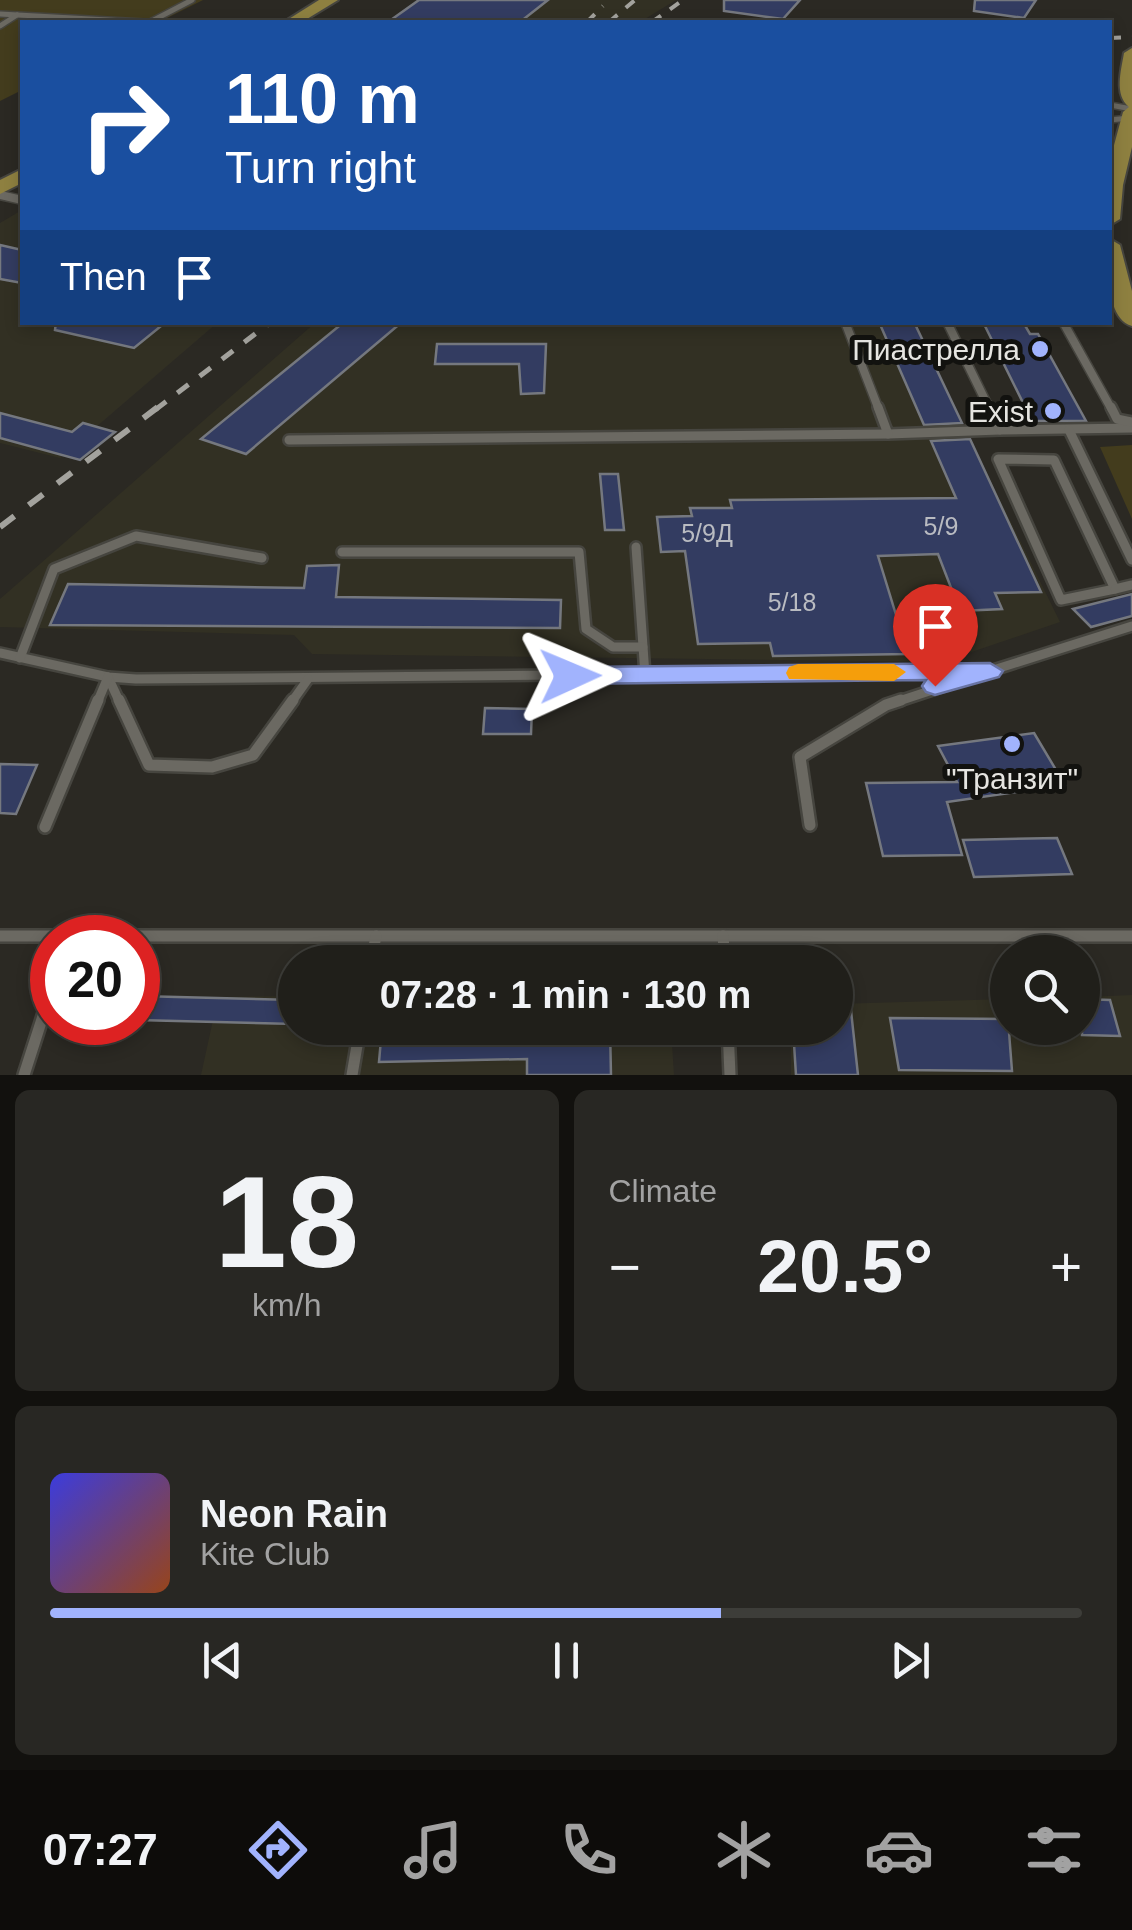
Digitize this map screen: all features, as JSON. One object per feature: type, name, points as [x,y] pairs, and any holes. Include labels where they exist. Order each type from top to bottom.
[{"type":"main road","points":[[295,20],[330,0]]},
{"type":"main road","points":[[1112,180],[1127,112],[1132,53]]},
{"type":"main road","points":[[1112,254],[1132,319]]},
{"type":"lane","points":[[151,20],[192,0]]},
{"type":"lane","points":[[0,14],[110,20]]},
{"type":"lane","points":[[0,26],[17,15]]},
{"type":"lane","points":[[846,325],[888,434]]},
{"type":"lane","points":[[948,325],[1000,430]]},
{"type":"lane","points":[[1065,325],[1117,419],[1132,425]]},
{"type":"lane","points":[[289,440],[888,434],[1132,425]]},
{"type":"lane","points":[[1069,430],[1132,560]]},
{"type":"lane","points":[[1115,589],[1054,460],[998,459],[1061,600],[1115,589],[1132,585]]},
{"type":"lane","points":[[20,658],[54,569],[70,562],[136,536],[262,558]]},
{"type":"lane","points":[[636,547],[644,675]]},
{"type":"lane","points":[[342,552],[579,552],[586,628],[612,647],[643,647]]},
{"type":"lane","points":[[810,825],[800,756],[886,704],[1132,626]]},
{"type":"lane","points":[[0,654],[108,677],[308,680],[990,671]]},
{"type":"lane","points":[[108,677],[149,765],[212,767],[253,755],[308,680]]},
{"type":"lane","points":[[46,827],[108,677]]},
{"type":"lane","points":[[0,936],[30,936]]},
{"type":"lane","points":[[375,945],[376,936]]},
{"type":"lane","points":[[724,936],[724,945]]},
{"type":"lane","points":[[160,937],[1132,936]]},
{"type":"lane","points":[[24,1075],[34,1045]]},
{"type":"lane","points":[[352,1075],[357,1045]]},
{"type":"lane","points":[[729,1045],[730,1075]]},
{"type":"shaded area","points":[[0,0],[203,0],[163,20],[20,20],[20,91],[0,101]]},
{"type":"shaded area","points":[[419,0],[676,0],[643,20],[391,20]]},
{"type":"shaded area","points":[[20,211],[20,325],[215,325],[60,458],[0,443],[0,223]]},
{"type":"shaded area","points":[[313,325],[914,325],[1060,622],[942,662],[312,654],[294,635],[0,627],[0,599]]},
{"type":"shaded area","points":[[1132,445],[1132,519],[1100,447]]},
{"type":"shaded area","points":[[1132,995],[1132,1075],[791,1075],[791,1045],[853,1045],[853,1003],[990,999],[990,1045],[1100,1045],[1100,996]]},
{"type":"shaded area","points":[[278,996],[278,1045],[672,1045],[674,1075],[201,1075],[218,997]]},
{"type":"building","points":[[419,0],[548,0],[523,20],[391,20]]},
{"type":"building","points":[[724,0],[800,0],[783,19],[724,11]]},
{"type":"building","points":[[975,0],[1036,0],[1024,18],[974,11]]},
{"type":"building","points":[[0,245],[20,250],[20,283],[0,279]]},
{"type":"building","points":[[56,325],[162,325],[134,348],[55,330]]},
{"type":"building","points":[[340,325],[398,325],[246,454],[201,439]]},
{"type":"building","points":[[880,325],[915,325],[962,423],[924,425]]},
{"type":"building","points":[[984,325],[1025,325],[1030,334],[1038,334],[1086,421],[1032,421]]},
{"type":"building","points":[[437,344],[546,344],[544,393],[521,394],[519,364],[435,364]]},
{"type":"building","points":[[0,413],[72,432],[83,423],[115,432],[80,460],[0,438]]},
{"type":"building","points":[[970,439],[1041,592],[995,593],[1002,609],[960,611],[938,554],[878,556],[908,654],[773,656],[770,643],[698,644],[685,551],[661,552],[657,517],[692,516],[690,508],[732,508],[730,500],[956,498],[931,441]]},
{"type":"building","points":[[600,474],[618,474],[624,530],[605,530]]},
{"type":"building","points":[[339,565],[336,597],[561,600],[560,628],[50,625],[68,584],[304,588],[307,566]]},
{"type":"building","points":[[1132,594],[1132,616],[1091,627],[1073,609]]},
{"type":"building","points":[[485,708],[532,709],[531,734],[483,734]]},
{"type":"building","points":[[1034,733],[1065,785],[947,802],[962,855],[883,856],[866,783],[957,782],[938,746]]},
{"type":"building","points":[[0,764],[37,765],[16,814],[0,813]]},
{"type":"building","points":[[1057,838],[1072,874],[974,877],[963,840]]},
{"type":"building","points":[[160,997],[278,1000],[278,1024],[160,1021]]},
{"type":"building","points":[[1100,1000],[1110,1000],[1120,1036],[1100,1035]]},
{"type":"building","points":[[890,1018],[990,1019],[990,1045],[1010,1045],[1012,1071],[899,1070]]},
{"type":"building","points":[[853,1029],[858,1075],[796,1075],[794,1045],[853,1045]]},
{"type":"building","points":[[380,1045],[610,1045],[611,1075],[527,1075],[527,1059],[379,1062]]},
{"type":"railway","points":[[611,20],[635,0]]},
{"type":"railway","points":[[655,20],[683,0]]},
{"type":"railway","points":[[589,20],[603,6]]},
{"type":"railway","points":[[1112,38],[1132,37]]},
{"type":"railway","points":[[155,410],[267,325]]},
{"type":"railway","points":[[0,527],[158,407]]},
{"type":"slow traffic","points":[[798,673],[894,672]]},
{"type":"place","name":"Пиастрелла","points":[[1040,349]]},
{"type":"place","name":"Exist","points":[[1053,411]]},
{"type":"place","name":"\"Транзит\"","points":[[1012,744]]},
{"type":"route","points":[[570,676],[990,671],[935,686]]}]
